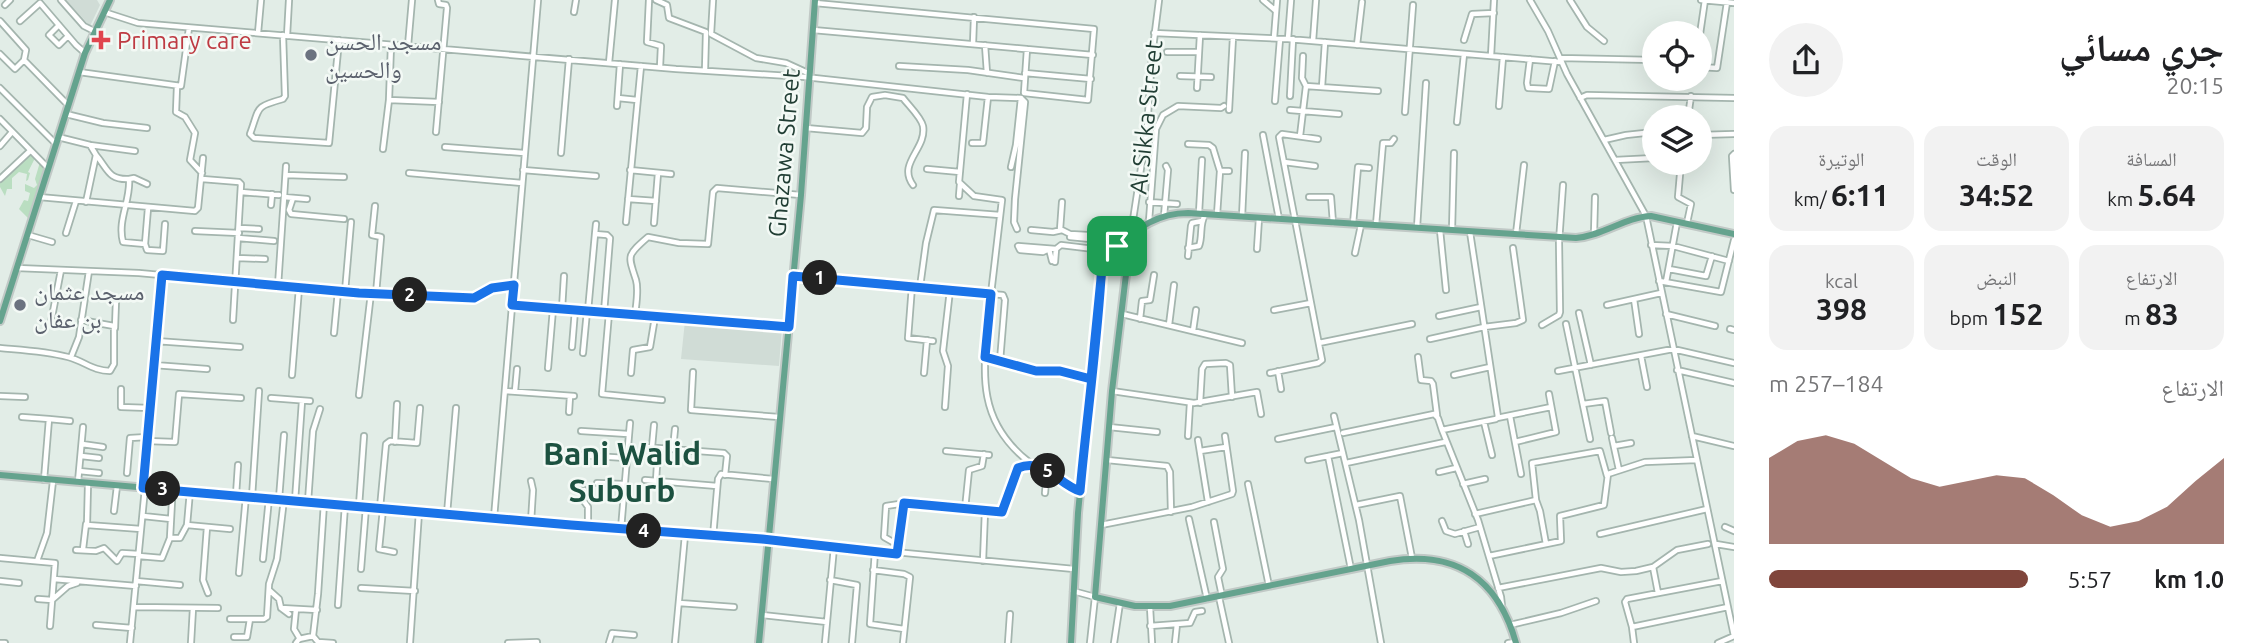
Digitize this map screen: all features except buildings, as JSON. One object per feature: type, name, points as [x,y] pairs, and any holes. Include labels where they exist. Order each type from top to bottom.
[{"type":"main road","points":[[0,321],[3,301],[85,53],[110,0]]},
{"type":"main road","name":"Ghazawa Street","points":[[759,643],[801,195],[815,1]]},
{"type":"main road","points":[[1071,643],[1080,491],[1104,257],[1149,221],[1164,216],[1217,215],[1559,238],[1594,235],[1646,216],[1687,223],[1734,237]]},
{"type":"main road","points":[[1131,233],[1112,391],[1095,597],[1150,607],[1170,606],[1351,569],[1412,558],[1432,558],[1461,568],[1486,585],[1502,606],[1516,643]]},
{"type":"main road","points":[[0,475],[769,541]]},
{"type":"main road","points":[[758,541],[769,541]]},
{"type":"street","points":[[61,0],[85,26],[94,31]]},
{"type":"street","points":[[258,33],[261,0]]},
{"type":"street","points":[[289,0],[285,36],[285,96],[284,99],[264,103],[260,107],[250,134],[254,138],[329,143],[339,40]]},
{"type":"street","points":[[408,46],[410,0]]},
{"type":"street","points":[[436,132],[447,8],[446,5],[439,4],[438,0]]},
{"type":"street","points":[[495,519],[538,0]]},
{"type":"street","points":[[574,12],[576,0]]},
{"type":"street","points":[[609,63],[615,0]]},
{"type":"street","points":[[649,0],[646,42],[661,46],[660,67]]},
{"type":"street","points":[[656,0],[667,5],[669,18],[706,32],[705,70]]},
{"type":"street","points":[[713,0],[711,34],[756,58],[786,63],[810,77]]},
{"type":"street","name":"Al Sikka Street","points":[[1131,233],[1147,129],[1159,0]]},
{"type":"street","points":[[1263,0],[1276,11]]},
{"type":"street","points":[[1275,101],[1277,0]]},
{"type":"street","points":[[1290,96],[1291,0]]},
{"type":"street","points":[[1313,41],[1316,0]]},
{"type":"street","points":[[1491,56],[1494,0]]},
{"type":"street","points":[[1530,0],[1548,31],[1559,61],[1646,216],[1732,618],[1734,636],[1718,643]]},
{"type":"street","points":[[1570,0],[1587,27],[1604,41]]},
{"type":"street","points":[[1701,21],[1703,0],[1731,2],[1717,68],[1712,68]]},
{"type":"street","points":[[20,21],[39,1],[85,53]]},
{"type":"street","points":[[815,1],[1094,29],[1089,99],[1024,94],[1027,49]]},
{"type":"street","points":[[1357,45],[1362,2]]},
{"type":"street","points":[[1405,112],[1413,5]]},
{"type":"street","points":[[103,12],[133,23],[641,66],[810,77],[988,97],[1021,98],[1025,102],[1017,151],[1014,216],[1017,229]]},
{"type":"street","points":[[1464,40],[1472,14],[1494,13]]},
{"type":"street","points":[[973,44],[974,17]]},
{"type":"street","points":[[0,21],[26,50],[24,60],[15,69],[0,54]]},
{"type":"street","points":[[59,25],[49,36],[59,46],[68,36]]},
{"type":"street","points":[[79,72],[181,85],[189,28]]},
{"type":"street","points":[[813,30],[1093,55]]},
{"type":"street","points":[[1154,33],[1277,38],[1559,61],[1642,60]]},
{"type":"street","points":[[1196,88],[1200,35]]},
{"type":"street","points":[[1149,221],[1156,129],[1163,115],[1177,106],[1226,108],[1233,37]]},
{"type":"street","points":[[1322,87],[1325,42]]},
{"type":"street","points":[[383,149],[389,100],[391,45]]},
{"type":"street","points":[[985,45],[987,73]]},
{"type":"street","points":[[1167,52],[1199,52]]},
{"type":"street","points":[[1457,122],[1464,54]]},
{"type":"street","points":[[1300,136],[1306,86],[1301,78],[1303,56]]},
{"type":"street","points":[[1499,106],[1503,57]]},
{"type":"street","points":[[1530,59],[1528,88],[1549,89],[1559,61]]},
{"type":"street","points":[[24,60],[68,105]]},
{"type":"street","points":[[561,153],[569,60]]},
{"type":"street","points":[[617,106],[620,64]]},
{"type":"street","points":[[626,222],[641,66]]},
{"type":"street","points":[[899,66],[1091,79]]},
{"type":"street","points":[[1180,76],[1211,77]]},
{"type":"street","points":[[1417,229],[1426,83]]},
{"type":"street","points":[[177,86],[176,112],[185,117],[195,133],[190,160],[202,176],[241,184],[233,320]]},
{"type":"street","points":[[1306,86],[1378,91]]},
{"type":"street","points":[[1,92],[57,140],[135,151]]},
{"type":"street","points":[[959,196],[967,94]]},
{"type":"street","points":[[806,128],[862,132],[866,128],[867,107],[872,97],[885,95],[904,98],[923,125],[922,139],[909,162],[909,179],[912,184]]},
{"type":"street","points":[[1580,98],[1587,95],[1734,98]]},
{"type":"street","points":[[1690,105],[1691,96]]},
{"type":"street","points":[[972,143],[983,143],[988,97]]},
{"type":"street","points":[[618,98],[637,100]]},
{"type":"street","points":[[389,100],[439,102]]},
{"type":"street","points":[[1290,110],[1339,114]]},
{"type":"street","points":[[66,114],[103,123],[147,128]]},
{"type":"street","points":[[0,120],[48,168]]},
{"type":"street","points":[[0,146],[12,132]]},
{"type":"street","points":[[1604,140],[1642,133]]},
{"type":"street","points":[[1712,135],[1734,134]]},
{"type":"street","points":[[1263,135],[1280,220]]},
{"type":"street","points":[[1269,373],[1321,362],[1279,135],[1318,139]]},
{"type":"street","points":[[1376,226],[1383,143],[1391,143],[1394,139]]},
{"type":"street","points":[[1188,144],[1210,145],[1220,171],[1217,215]]},
{"type":"street","points":[[89,145],[112,177],[118,180],[134,178],[147,184]]},
{"type":"street","points":[[86,202],[101,147]]},
{"type":"street","points":[[444,147],[524,153]]},
{"type":"street","points":[[0,178],[30,151]]},
{"type":"street","points":[[1011,167],[1017,151]]},
{"type":"street","points":[[1242,217],[1245,153]]},
{"type":"street","points":[[1452,231],[1454,153]]},
{"type":"street","points":[[1734,153],[1734,190]]},
{"type":"street","points":[[39,197],[197,210],[203,158]]},
{"type":"street","points":[[1615,160],[1642,159]]},
{"type":"street","points":[[1188,248],[1199,246],[1202,239],[1202,160]]},
{"type":"street","points":[[1284,162],[1314,166]]},
{"type":"street","points":[[1516,235],[1524,165]]},
{"type":"street","points":[[271,205],[286,175],[286,166]]},
{"type":"street","points":[[1164,216],[1168,170],[1166,166]]},
{"type":"street","points":[[1355,253],[1358,167],[1369,168]]},
{"type":"street","points":[[927,169],[960,172]]},
{"type":"street","points":[[523,170],[596,176]]},
{"type":"street","points":[[630,170],[671,174]]},
{"type":"street","points":[[1220,171],[1229,171]]},
{"type":"street","points":[[409,173],[522,183]]},
{"type":"street","points":[[654,223],[658,173]]},
{"type":"street","points":[[286,175],[344,177]]},
{"type":"street","points":[[1680,175],[1678,197],[1691,204],[1687,223]]},
{"type":"street","points":[[129,179],[122,240],[125,243],[145,244]]},
{"type":"street","points":[[960,184],[974,196],[1002,200],[984,383],[994,417],[1004,435],[1032,465]]},
{"type":"street","points":[[1542,325],[1560,312],[1559,238],[1563,185]]},
{"type":"street","points":[[635,315],[637,285],[630,269],[630,257],[648,237],[679,243],[708,244],[713,192],[717,188],[801,195]]},
{"type":"street","points":[[241,191],[307,199]]},
{"type":"street","points":[[278,195],[278,286]]},
{"type":"street","points":[[1308,197],[1331,197],[1334,223]]},
{"type":"street","points":[[1594,235],[1595,197]]},
{"type":"street","points":[[293,198],[289,209],[291,214],[344,219]]},
{"type":"street","points":[[628,199],[656,201]]},
{"type":"street","points":[[66,233],[76,201]]},
{"type":"street","points":[[1060,230],[1062,202]]},
{"type":"street","points":[[1149,202],[1177,204]]},
{"type":"street","points":[[359,395],[381,237],[372,235],[375,206]]},
{"type":"street","points":[[148,208],[145,244],[147,250],[163,251],[165,224]]},
{"type":"street","points":[[920,287],[934,210],[1000,215]]},
{"type":"street","points":[[1188,256],[1192,223],[1202,216]]},
{"type":"street","points":[[1257,249],[1259,218]]},
{"type":"street","points":[[1666,282],[1677,221]]},
{"type":"street","points":[[345,292],[351,222]]},
{"type":"street","points":[[583,353],[596,224]]},
{"type":"street","points":[[239,233],[259,229]]},
{"type":"street","points":[[1031,230],[1060,230],[1104,239],[1117,246]]},
{"type":"street","points":[[1440,230],[1447,290]]},
{"type":"street","points":[[195,231],[239,233],[274,241]]},
{"type":"street","points":[[1470,232],[1497,418]]},
{"type":"street","points":[[27,234],[52,242]]},
{"type":"street","points":[[595,234],[607,235],[610,238],[602,394],[663,400]]},
{"type":"street","points":[[1070,237],[1104,239]]},
{"type":"street","points":[[1659,281],[1721,292],[1734,237]]},
{"type":"street","points":[[1049,249],[1053,261],[1056,249],[1061,245],[1094,249],[1104,239]]},
{"type":"street","points":[[1104,239],[1104,257]]},
{"type":"street","points":[[1651,245],[1673,247],[1729,261]]},
{"type":"street","points":[[1028,248],[1056,249]]},
{"type":"street","points":[[1430,340],[1484,327],[1516,323],[1525,317],[1513,248]]},
{"type":"street","points":[[1669,269],[1706,276],[1713,256]]},
{"type":"street","points":[[237,258],[265,259]]},
{"type":"street","points":[[16,267],[162,275],[345,292],[474,298],[492,288],[514,285]]},
{"type":"street","points":[[51,322],[61,270]]},
{"type":"street","points":[[71,357],[79,337],[89,271]]},
{"type":"street","points":[[130,643],[162,275]]},
{"type":"street","points":[[1140,318],[1142,301],[1150,300],[1154,275]]},
{"type":"street","points":[[562,309],[564,276]]},
{"type":"street","points":[[793,276],[1003,295],[1005,300],[1000,361]]},
{"type":"street","points":[[1169,325],[1174,285]]},
{"type":"street","points":[[912,286],[908,338],[933,341]]},
{"type":"street","points":[[292,375],[299,288]]},
{"type":"street","points":[[945,407],[948,366],[943,351],[950,290]]},
{"type":"street","points":[[334,333],[338,291]]},
{"type":"street","points":[[1607,305],[1661,293]]},
{"type":"street","points":[[1634,299],[1639,334]]},
{"type":"street","points":[[0,348],[71,357],[96,370],[110,371],[114,364],[116,300]]},
{"type":"street","points":[[1274,310],[1311,303]]},
{"type":"street","points":[[512,305],[789,327]]},
{"type":"street","points":[[1439,316],[1481,307]]},
{"type":"street","points":[[548,368],[553,309]]},
{"type":"street","points":[[572,347],[575,310]]},
{"type":"street","points":[[1193,331],[1196,310]]},
{"type":"street","points":[[1578,313],[1591,365]]},
{"type":"street","points":[[1122,314],[1242,343]]},
{"type":"street","points":[[1665,314],[1715,326]]},
{"type":"street","points":[[631,373],[634,350],[650,347],[655,317]]},
{"type":"street","points":[[82,320],[107,323],[115,328]]},
{"type":"street","points":[[1319,343],[1412,324]]},
{"type":"street","points":[[1566,324],[1590,439]]},
{"type":"street","points":[[924,373],[926,340]]},
{"type":"street","points":[[156,341],[240,348]]},
{"type":"street","points":[[1558,371],[1673,349],[1734,363]]},
{"type":"street","points":[[1641,356],[1647,387]]},
{"type":"street","points":[[985,357],[1036,371],[1060,371],[1091,379]]},
{"type":"street","points":[[1418,357],[1421,380],[1431,381],[1433,384],[1437,416],[1445,442],[1480,527],[1502,606]]},
{"type":"street","points":[[1200,403],[1202,369],[1203,365],[1209,363],[1230,365],[1232,397]]},
{"type":"street","points":[[154,365],[207,369]]},
{"type":"street","points":[[1454,375],[1490,368]]},
{"type":"street","points":[[515,391],[517,369]]},
{"type":"street","points":[[1677,370],[1734,383]]},
{"type":"street","points":[[1279,371],[1281,389]]},
{"type":"street","points":[[693,372],[691,410],[779,417]]},
{"type":"street","points":[[121,389],[121,407],[150,408]]},
{"type":"street","points":[[239,573],[258,391]]},
{"type":"street","points":[[505,391],[572,396],[569,412]]},
{"type":"street","points":[[1112,391],[1190,403],[1257,392],[1261,414]]},
{"type":"street","points":[[127,473],[130,438],[135,436],[175,443],[179,394],[242,398]]},
{"type":"street","points":[[1515,442],[1556,433],[1549,394]]},
{"type":"street","points":[[0,396],[25,397]]},
{"type":"street","points":[[271,398],[310,401]]},
{"type":"street","points":[[295,500],[302,401]]},
{"type":"street","points":[[1583,404],[1605,401],[1619,470]]},
{"type":"street","points":[[1188,436],[1190,403]]},
{"type":"street","points":[[395,442],[397,404]]},
{"type":"street","points":[[1442,430],[1552,407]]},
{"type":"street","points":[[394,552],[379,549],[385,449],[388,442],[417,443],[420,408]]},
{"type":"street","points":[[447,514],[456,408]]},
{"type":"street","points":[[308,502],[313,431],[320,409]]},
{"type":"street","points":[[1343,433],[1434,414],[1437,416]]},
{"type":"street","points":[[1334,416],[1369,566],[1381,643]]},
{"type":"street","points":[[1510,416],[1521,474]]},
{"type":"street","points":[[22,417],[70,421]]},
{"type":"street","points":[[44,480],[49,419]]},
{"type":"street","points":[[1484,422],[1492,455]]},
{"type":"street","points":[[621,529],[630,423]]},
{"type":"street","points":[[654,425],[656,481]]},
{"type":"street","points":[[78,483],[83,427]]},
{"type":"street","points":[[1109,427],[1157,432]]},
{"type":"street","points":[[1278,439],[1336,427]]},
{"type":"street","points":[[673,449],[675,429]]},
{"type":"street","points":[[581,431],[628,434]]},
{"type":"street","points":[[230,619],[267,617],[271,578],[277,559],[284,435]]},
{"type":"street","points":[[360,569],[364,436]]},
{"type":"street","points":[[1101,525],[1171,512],[1233,492],[1225,436]]},
{"type":"street","points":[[1692,436],[1734,446]]},
{"type":"street","points":[[1198,440],[1208,502]]},
{"type":"street","points":[[1346,463],[1445,442]]},
{"type":"street","points":[[1614,446],[1631,443]]},
{"type":"street","points":[[82,444],[103,447]]},
{"type":"street","points":[[645,447],[726,454],[725,475]]},
{"type":"street","points":[[1200,451],[1226,447]]},
{"type":"street","points":[[946,451],[987,455],[983,465],[969,470],[965,509]]},
{"type":"street","points":[[1489,556],[1546,544],[1561,540],[1560,516],[1604,505],[1607,476],[1600,451],[1532,463],[1536,500],[1546,544]]},
{"type":"street","points":[[1308,460],[1343,453]]},
{"type":"street","points":[[578,455],[626,458]]},
{"type":"street","points":[[81,456],[99,458]]},
{"type":"street","points":[[1328,456],[1351,569]]},
{"type":"street","points":[[1107,460],[1167,466],[1170,472],[1171,512]]},
{"type":"street","points":[[1607,476],[1645,463],[1697,460]]},
{"type":"street","points":[[236,495],[238,465]]},
{"type":"street","points":[[898,545],[884,537],[884,508],[904,503],[1003,512],[1015,473],[1020,467],[1032,465],[1047,470],[1066,485],[1080,491]]},
{"type":"street","points":[[1440,472],[1456,468]]},
{"type":"street","points":[[1045,493],[1047,470]]},
{"type":"street","points":[[79,471],[99,473]]},
{"type":"street","points":[[713,537],[718,479],[722,474],[774,479]]},
{"type":"street","points":[[1462,484],[1485,479]]},
{"type":"street","points":[[645,480],[717,486]]},
{"type":"street","points":[[37,561],[47,533],[53,481]]},
{"type":"street","points":[[531,481],[531,522]]},
{"type":"street","points":[[597,483],[623,484]]},
{"type":"street","points":[[83,550],[88,484]]},
{"type":"street","points":[[1248,484],[1269,586]]},
{"type":"street","points":[[114,511],[117,486]]},
{"type":"street","points":[[584,490],[583,500],[588,507],[588,527]]},
{"type":"street","points":[[170,538],[182,537],[187,525],[190,491]]},
{"type":"street","points":[[1356,505],[1400,496],[1412,558]]},
{"type":"street","points":[[263,559],[269,498]]},
{"type":"street","points":[[1475,514],[1536,500]]},
{"type":"street","points":[[76,550],[96,551],[104,548],[117,561],[122,553],[162,558],[170,538],[172,501]]},
{"type":"street","points":[[324,503],[313,636],[318,642],[333,643]]},
{"type":"street","points":[[897,554],[904,503]]},
{"type":"street","points":[[338,605],[345,505]]},
{"type":"street","points":[[1600,534],[1707,509]]},
{"type":"street","points":[[983,561],[985,511]]},
{"type":"street","points":[[410,643],[419,512]]},
{"type":"street","points":[[142,516],[171,519]]},
{"type":"street","points":[[1189,519],[1208,600]]},
{"type":"street","points":[[1442,521],[1448,533],[1480,527]]},
{"type":"street","points":[[1214,522],[1223,569],[1223,573],[1218,577],[1220,597],[1229,643]]},
{"type":"street","points":[[86,523],[89,526],[141,529]]},
{"type":"street","points":[[187,525],[230,529]]},
{"type":"street","points":[[207,527],[203,580],[208,593]]},
{"type":"street","points":[[1725,527],[1734,531]]},
{"type":"street","points":[[1464,531],[1468,544]]},
{"type":"street","points":[[675,643],[685,535]]},
{"type":"street","points":[[769,541],[1074,569]]},
{"type":"street","points":[[1498,588],[1601,568],[1620,572],[1653,567],[1677,550],[1708,544]]},
{"type":"street","points":[[1716,544],[1734,547]]},
{"type":"street","points":[[825,643],[834,547]]},
{"type":"street","points":[[875,551],[870,624],[904,629]]},
{"type":"street","points":[[0,558],[55,563],[50,626]]},
{"type":"street","points":[[1653,567],[1658,593]]},
{"type":"street","points":[[873,570],[910,577],[903,643]]},
{"type":"street","points":[[54,579],[180,585]]},
{"type":"street","points":[[830,580],[857,585],[852,643]]},
{"type":"street","points":[[0,581],[19,583]]},
{"type":"street","points":[[38,599],[52,600],[68,586],[84,581]]},
{"type":"street","points":[[1634,643],[1625,600],[1722,581]]},
{"type":"street","points":[[361,588],[415,591]]},
{"type":"street","points":[[269,590],[279,599],[281,608],[289,614]]},
{"type":"street","points":[[1073,591],[1095,597],[1090,643]]},
{"type":"street","points":[[1510,625],[1561,613],[1595,601]]},
{"type":"street","points":[[679,603],[734,607]]},
{"type":"street","points":[[1114,643],[1120,603]]},
{"type":"street","points":[[134,607],[218,608]]},
{"type":"street","points":[[1150,607],[1152,643]]},
{"type":"street","points":[[1632,627],[1728,607]]},
{"type":"street","points":[[191,643],[193,608]]},
{"type":"street","points":[[281,608],[317,610]]},
{"type":"street","points":[[296,609],[294,629],[298,641],[313,636]]},
{"type":"street","points":[[1150,626],[1190,623],[1195,612],[1202,611]]},
{"type":"street","points":[[1008,643],[1010,614]]},
{"type":"street","points":[[762,615],[827,622]]},
{"type":"street","points":[[234,637],[247,637],[250,619]]},
{"type":"street","points":[[1175,643],[1177,624]]},
{"type":"street","points":[[96,625],[132,628]]},
{"type":"street","points":[[609,643],[612,633],[634,635]]},
{"type":"street","points":[[508,643],[537,642]]},
{"type":"street","points":[[0,643],[5,643]]},
{"type":"street","points":[[1507,643],[1516,643]]},
{"type":"shaded area","points":[[66,0],[97,0],[100,5],[90,26]]},
{"type":"shaded area","points":[[685,321],[782,328],[779,366],[681,359]]},
{"type":"green space","points":[[30,153],[35,158],[28,172],[28,180],[26,181],[27,174],[19,172],[12,178],[12,189],[7,189],[5,196],[0,181]]},
{"type":"green space","points":[[40,162],[45,166],[28,218],[19,209],[24,200],[28,201],[30,193],[25,191],[25,184],[34,188],[37,185],[35,179]]},
{"type":"place","name":"Primary care","points":[[101,40]]},
{"type":"place","name":"مسجد الحسن والحسين","points":[[311,55]]},
{"type":"place","name":"مسجد عثمان بن عفان","points":[[20,305]]},
{"type":"district","name":"Bani Walid Suburb","points":[[622,472]]},
{"type":"route","points":[[1117,246],[1103,259],[1101,286],[1091,379],[1060,371],[1036,371],[985,357],[991,294],[793,276],[789,327],[512,305],[514,285],[492,288],[474,298],[359,293],[162,275],[143,488],[762,539],[897,554],[904,503],[1003,512],[1018,468],[1032,465],[1044,468],[1072,489],[1080,491],[1101,286],[1102,262],[1106,237],[1117,246]]}]
